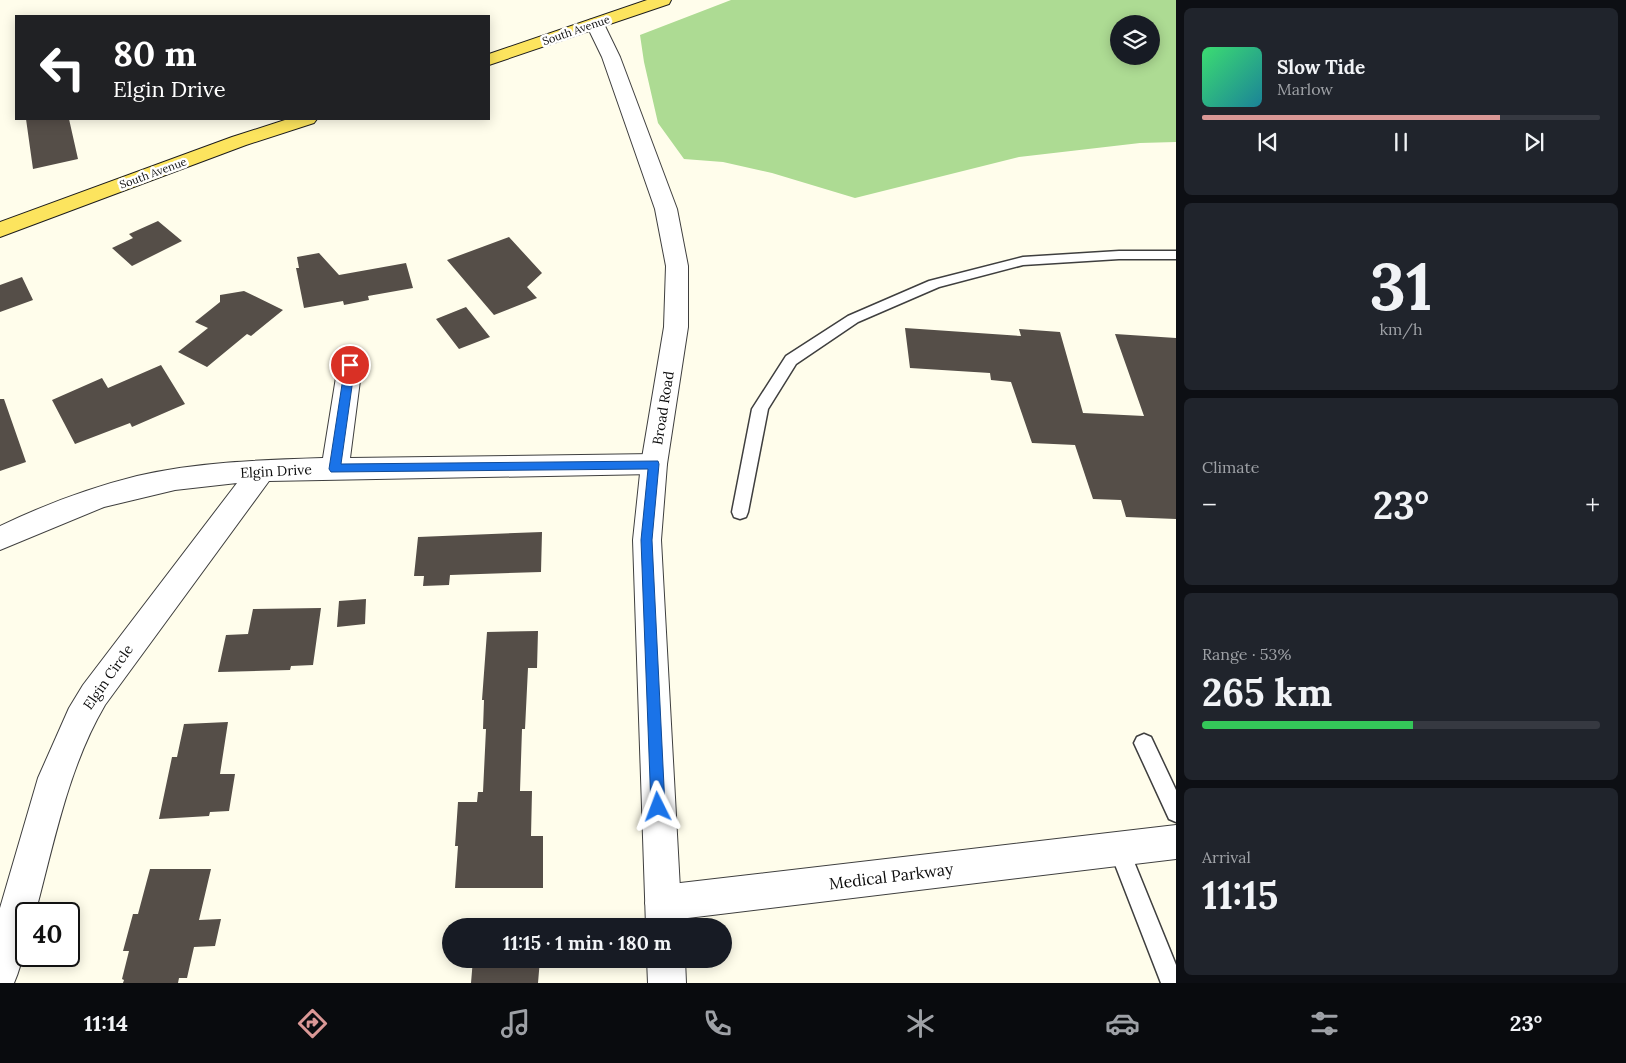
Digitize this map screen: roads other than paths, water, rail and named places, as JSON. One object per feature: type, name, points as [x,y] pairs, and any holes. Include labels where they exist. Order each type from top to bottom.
[{"type":"main road","name":"South Avenue","points":[[490,60],[663,0]]},
{"type":"main road","name":"South Avenue","points":[[0,230],[240,140],[304,120]]},
{"type":"street","name":"Broad Road","points":[[594,24],[611,57],[666,209],[677,266],[676,327],[654,464],[646,540],[663,914]]},
{"type":"street","points":[[335,469],[350,365]]},
{"type":"street","name":"Elgin Drive","points":[[0,539],[24,527],[101,497],[147,485],[211,474],[335,469],[654,464]]},
{"type":"street","name":"Elgin Circle","points":[[0,972],[55,778],[80,718],[94,695],[260,472]]},
{"type":"street","name":"Medical Parkway","points":[[663,914],[1176,842]]},
{"type":"street","points":[[666,968],[667,983]]},
{"type":"lane","points":[[740,512],[760,409],[791,360],[853,319],[934,284],[1023,261],[1118,255],[1176,255]]},
{"type":"lane","points":[[1144,743],[1176,812]]},
{"type":"lane","points":[[1119,849],[1172,983]]}]
